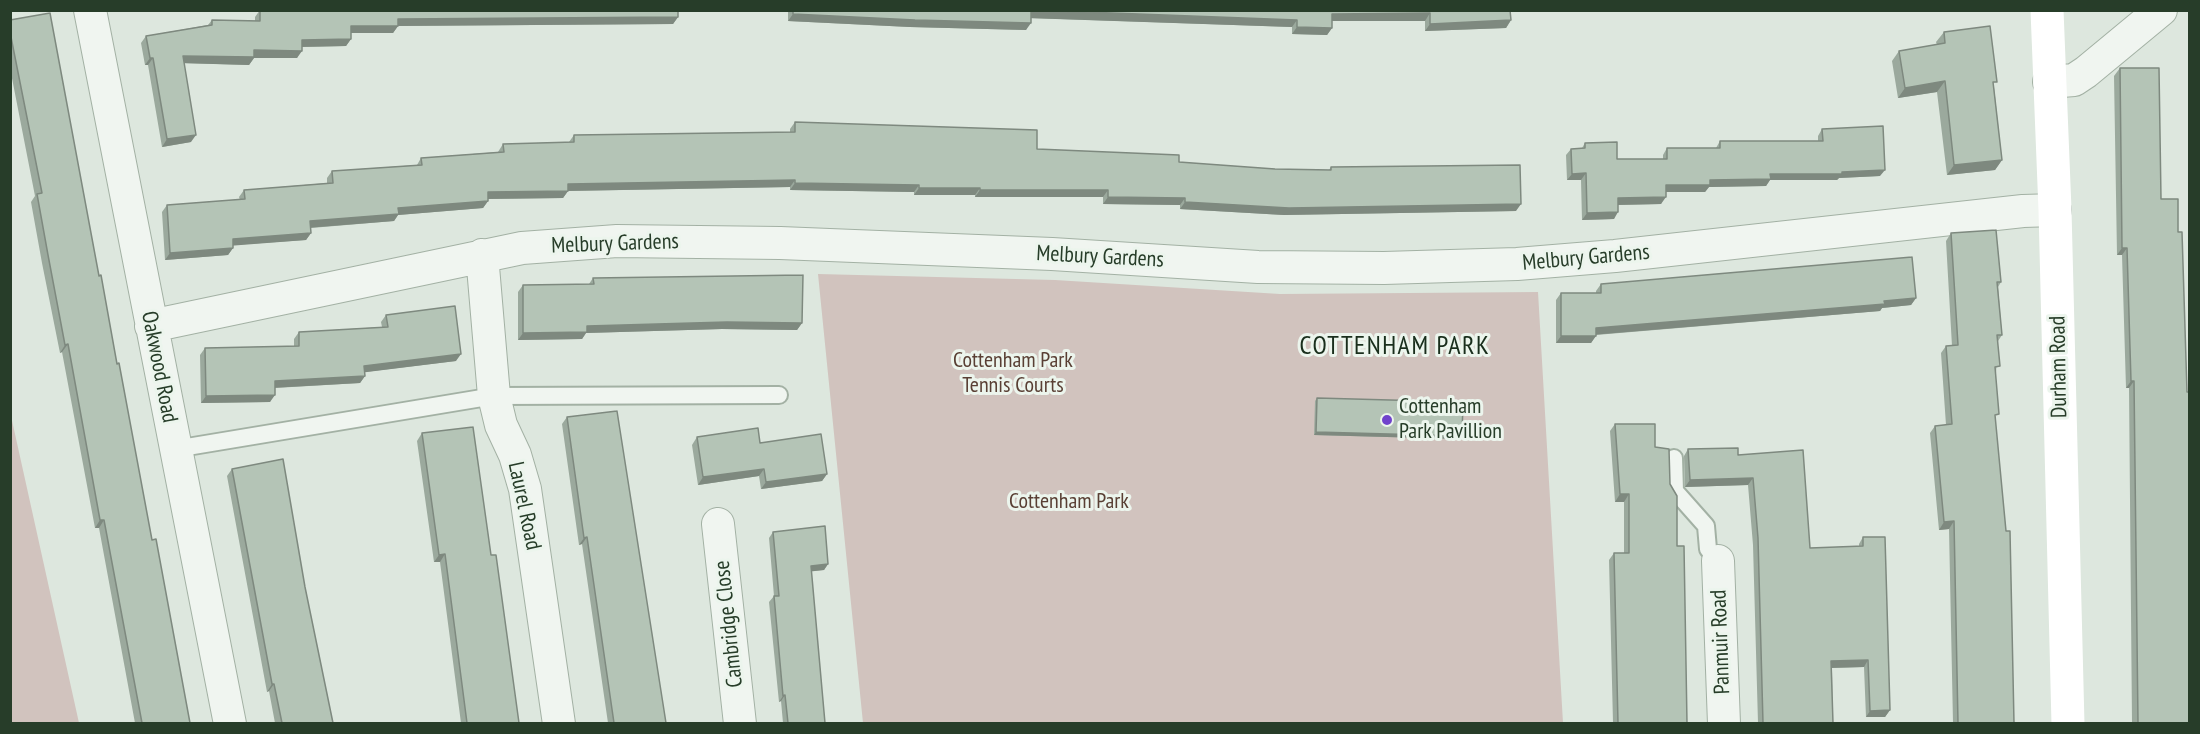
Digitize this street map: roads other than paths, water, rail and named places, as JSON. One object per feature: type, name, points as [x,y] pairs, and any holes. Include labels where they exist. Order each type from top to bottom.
[{"type":"main road","name":"Durham Road","points":[[2047,10],[2055,210],[2068,723]]},
{"type":"street","name":"Oakwood Road","points":[[90,10],[230,723]]},
{"type":"street","points":[[2049,82],[2074,80],[2161,10]]},
{"type":"street","name":"Melbury Gardens","points":[[151,326],[482,255],[522,248],[617,241],[745,243],[1052,254],[1258,267],[1417,267],[1517,264],[1616,256],[2023,211],[2055,210]]},
{"type":"street","name":"Laurel Road","points":[[482,255],[494,396],[501,425],[515,455],[525,489],[559,723]]},
{"type":"street","name":"Cambridge Close","points":[[718,524],[740,723]]},
{"type":"street","name":"Panmuir Road","points":[[1718,561],[1724,723]]},
{"type":"lane","points":[[175,449],[494,396],[779,395]]},
{"type":"lane","points":[[1674,458],[1675,491],[1706,526],[1708,549],[1718,561]]},
{"type":"place","name":"Cottenham Park Pavillion","points":[[1387,420]]},
{"type":"district","name":"COTTENHAM PARK","points":[[1395,347]]},
{"type":"park label","name":"Cottenham Park Tennis Courts","points":[[1013,374]]},
{"type":"park label","name":"Cottenham Park","points":[[1069,502]]}]
